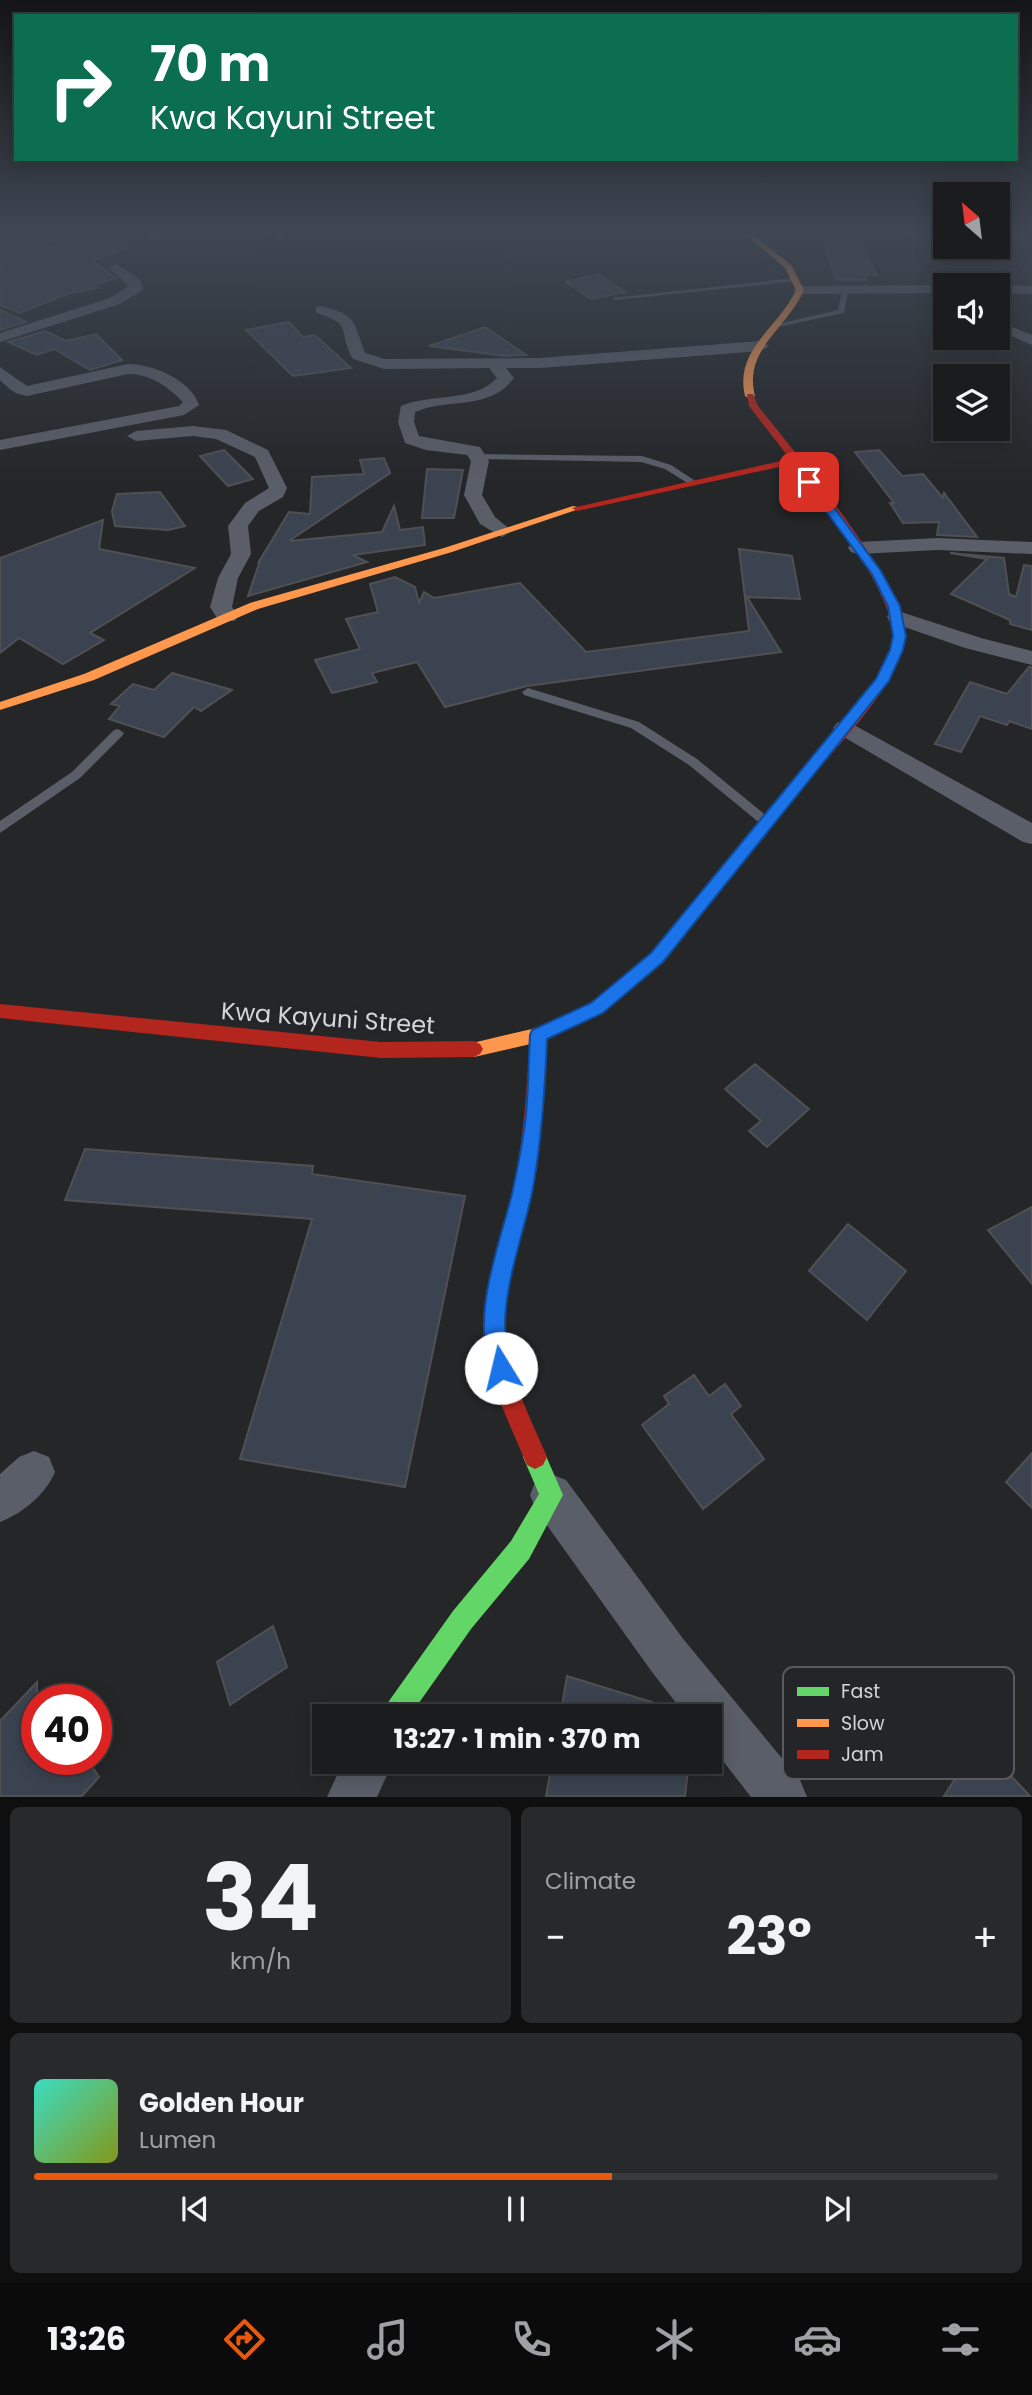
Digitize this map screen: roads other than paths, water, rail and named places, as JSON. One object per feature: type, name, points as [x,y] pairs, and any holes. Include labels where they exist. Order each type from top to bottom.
[{"type":"street","points":[[0,338],[63,318]]},
{"type":"street","points":[[345,318],[349,321],[358,356],[384,363],[540,363],[761,346]]},
{"type":"street","name":"Kwa Kayuni Street","points":[[0,1011],[381,1050],[469,1050],[538,1035],[597,1008],[657,958],[882,681],[900,636],[898,617],[877,573],[754,406],[745,384],[745,374],[761,346],[785,318]]},
{"type":"street","points":[[1010,331],[1032,341]]},
{"type":"street","points":[[494,364],[506,377],[496,388],[465,399],[419,404],[406,413],[411,439],[428,445],[468,449],[479,456],[472,495],[487,520],[502,531]]},
{"type":"street","points":[[0,372],[20,390],[35,391],[117,371],[141,369],[162,375],[167,384],[188,396],[191,401],[191,405],[184,410],[0,445]]},
{"type":"street","points":[[54,436],[135,436],[205,431],[231,438],[262,454],[278,488],[276,493],[252,507],[238,526],[241,554],[221,597],[220,607],[227,616]]},
{"type":"street","points":[[0,706],[89,677],[227,616],[558,512],[794,461]]},
{"type":"street","points":[[858,548],[938,544],[1032,548]]},
{"type":"street","points":[[898,617],[973,643],[1032,658]]},
{"type":"street","points":[[845,728],[1032,835]]},
{"type":"street","points":[[538,1035],[534,1132],[504,1262],[494,1325],[501,1368],[551,1495],[668,1656],[783,1797]]},
{"type":"street","points":[[0,1502],[34,1472]]},
{"type":"street","points":[[402,1704],[462,1620],[520,1550],[551,1495]]},
{"type":"street","points":[[351,1797],[363,1774]]},
{"type":"lane","points":[[778,325],[810,318]]},
{"type":"lane","points":[[479,456],[642,459],[668,467],[692,482]]},
{"type":"lane","points":[[528,692],[635,725],[693,762],[767,822]]},
{"type":"lane","points":[[0,828],[76,775],[118,733]]}]
